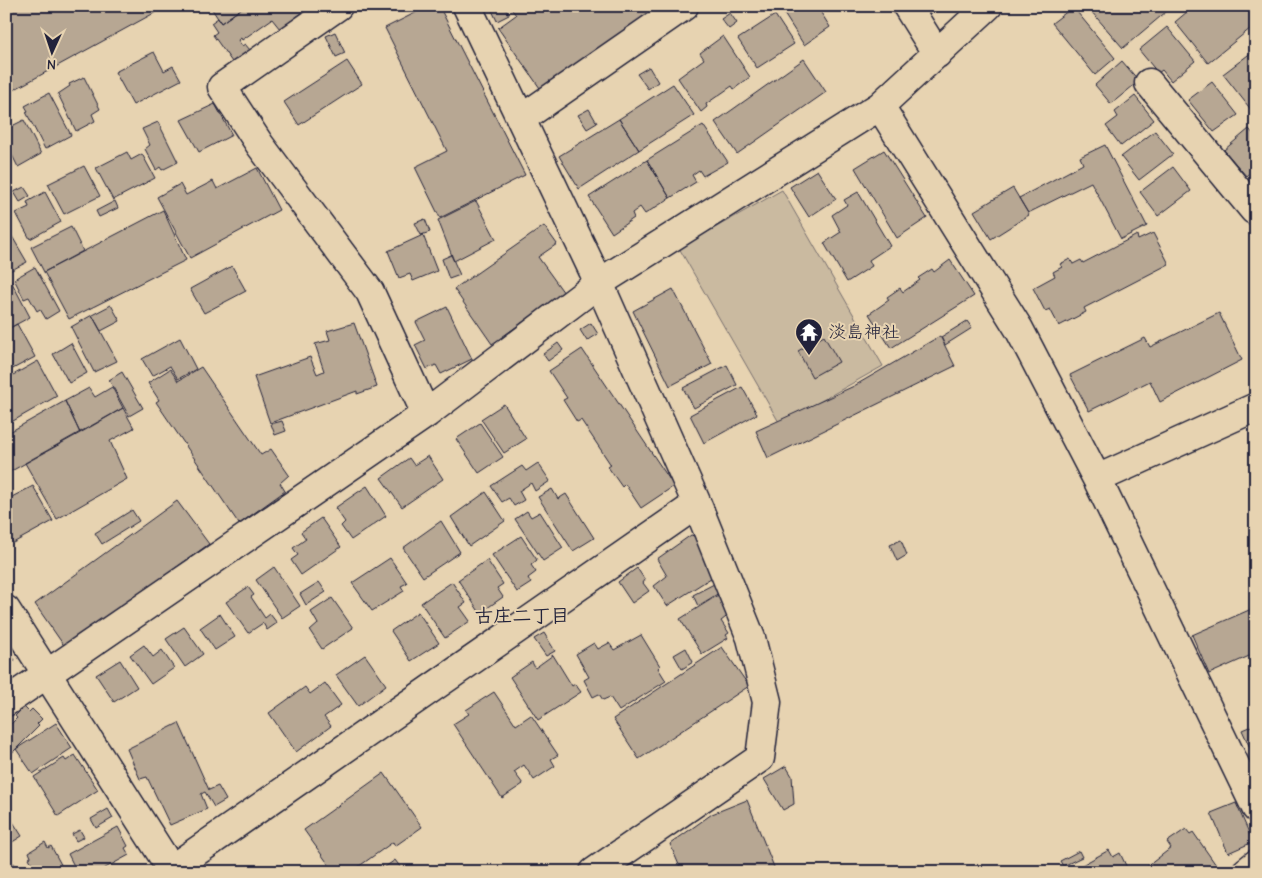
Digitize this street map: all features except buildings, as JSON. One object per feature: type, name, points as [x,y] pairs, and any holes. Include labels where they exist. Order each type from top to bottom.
[{"type":"street","points":[[338,6],[222,86],[260,145],[370,292],[426,414]]},
{"type":"street","points":[[468,6],[599,283],[697,504],[751,638],[767,702],[760,758],[597,871]]},
{"type":"street","points":[[521,119],[684,6]]},
{"type":"street","points":[[907,6],[937,54]]},
{"type":"street","points":[[6,702],[426,414],[599,283],[880,106],[988,6]]},
{"type":"street","points":[[1149,83],[1254,210],[1256,208]]},
{"type":"street","points":[[880,106],[1019,329],[1097,479],[1256,808]]},
{"type":"street","points":[[1097,479],[1256,407]]},
{"type":"street","points":[[6,610],[171,871],[697,504]]},
{"type":"street","points":[[1246,872],[1256,864]]},
{"type":"shaded area","points":[[782,190],[883,366],[780,424],[679,248]]},
{"type":"place","name":"淡島神社","points":[[809,356]]},
{"type":"district","name":"古庄二丁目","points":[[522,616]]}]
